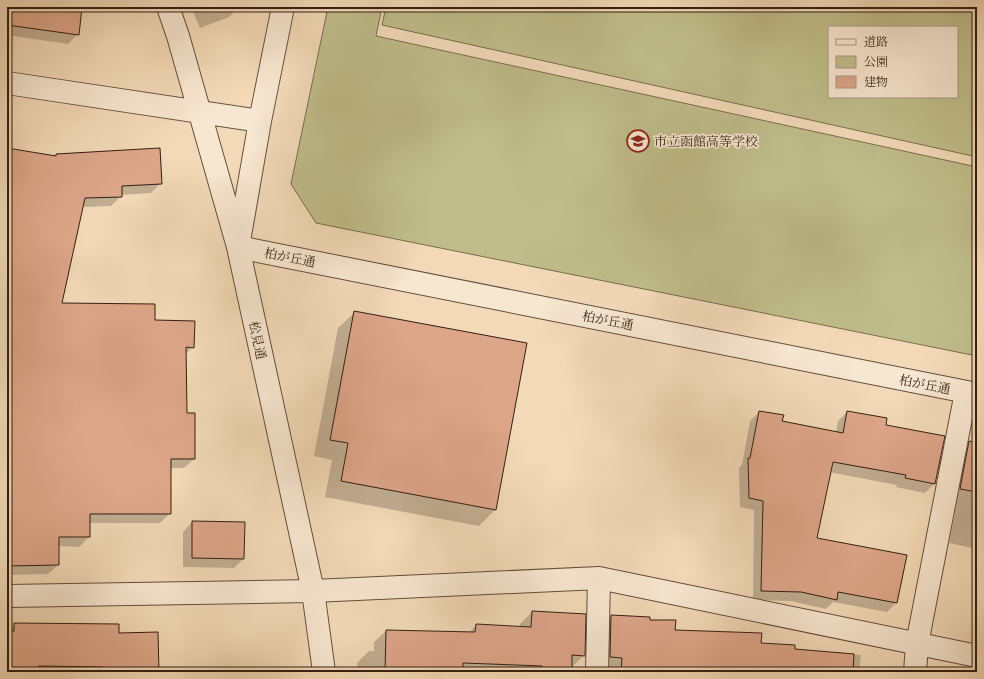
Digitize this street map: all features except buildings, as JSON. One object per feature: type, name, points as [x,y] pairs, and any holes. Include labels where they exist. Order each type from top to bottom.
[{"type":"street","points":[[168,7],[178,36],[238,247]]},
{"type":"street","name":"松見通","points":[[283,7],[260,121],[238,247],[313,591],[324,672]]},
{"type":"street","points":[[7,83],[260,121]]},
{"type":"street","name":"柏が丘通","points":[[238,247],[972,393]]},
{"type":"street","points":[[915,672],[917,644],[972,393]]},
{"type":"street","points":[[597,672],[599,578]]},
{"type":"street","points":[[7,596],[313,591],[599,578],[977,656]]},
{"type":"green space","name":"市立函館高等学校","points":[[328,7],[382,7],[376,36],[977,167],[977,356],[316,223],[291,184]]},
{"type":"green space","points":[[386,7],[977,7],[977,157],[382,25]]},
{"type":"place","name":"市立函館高等学校","points":[[638,141]]}]
